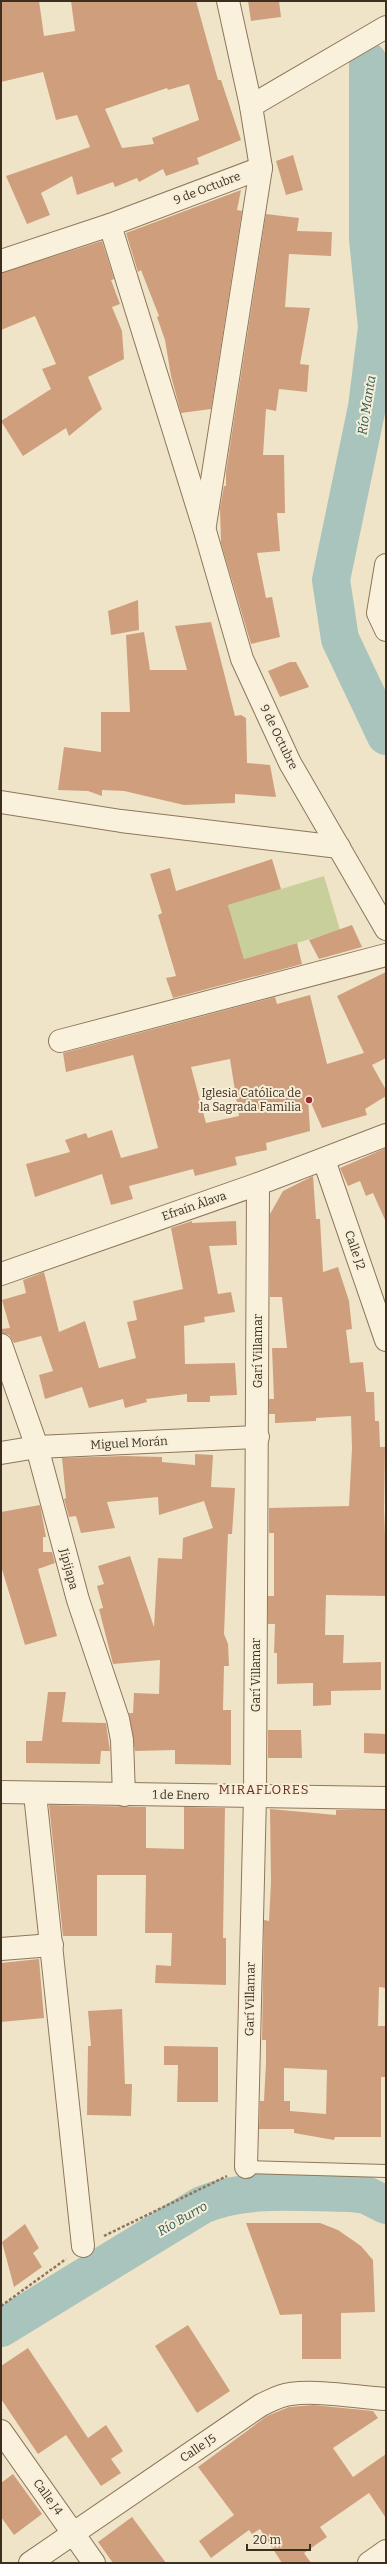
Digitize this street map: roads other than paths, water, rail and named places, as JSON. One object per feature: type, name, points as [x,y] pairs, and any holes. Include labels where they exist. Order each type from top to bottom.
[{"type":"street","points":[[228,1],[250,106],[261,168]]},
{"type":"street","points":[[250,106],[386,27]]},
{"type":"street","name":"9 de Octubre","points":[[205,530],[261,168],[110,225],[205,530],[242,660],[290,763],[386,929]]},
{"type":"street","points":[[1,261],[110,225]]},
{"type":"street","points":[[386,565],[378,613],[386,630]]},
{"type":"street","points":[[1,802],[121,822],[339,847]]},
{"type":"street","points":[[60,1041],[386,956]]},
{"type":"street","name":"Efraín Álava","points":[[1,1274],[258,1184],[386,1135]]},
{"type":"street","name":"Calle J2","points":[[324,1160],[386,1340]]},
{"type":"street","name":"Garí Villamar","points":[[246,2167],[255,1796],[258,1437],[258,1184]]},
{"type":"street","name":"Jipijapa","points":[[1,1345],[37,1448],[78,1600],[118,1720],[122,1740],[124,1795]]},
{"type":"street","name":"Miguel Morán","points":[[1,1453],[37,1448],[258,1437]]},
{"type":"street","name":"1 de Enero","points":[[1,1792],[35,1794],[386,1798]]},
{"type":"street","points":[[35,1794],[83,2246]]},
{"type":"street","points":[[1,1949],[52,1945]]},
{"type":"street","name":"Calle J5","points":[[30,2563],[261,2405],[275,2398],[288,2394],[304,2393],[386,2399]]},
{"type":"street","name":"Calle J4","points":[[1,2431],[94,2563]]},
{"type":"street","points":[[369,2563],[386,2551]]},
{"type":"lane","points":[[246,2167],[386,2171]]},
{"type":"waterway","name":"Río Manta","points":[[368,61],[368,239],[377,327],[367,407],[331,580],[340,639],[386,736]]},
{"type":"waterway","name":"Río Burro","points":[[1,2328],[202,2205],[219,2199],[237,2195],[274,2192],[350,2193],[366,2195],[386,2205]]},
{"type":"place","name":"Iglesia Católica de la Sagrada Familia","points":[[309,1100]]},
{"type":"district","name":"MIRAFLORES","points":[[264,1789]]}]
